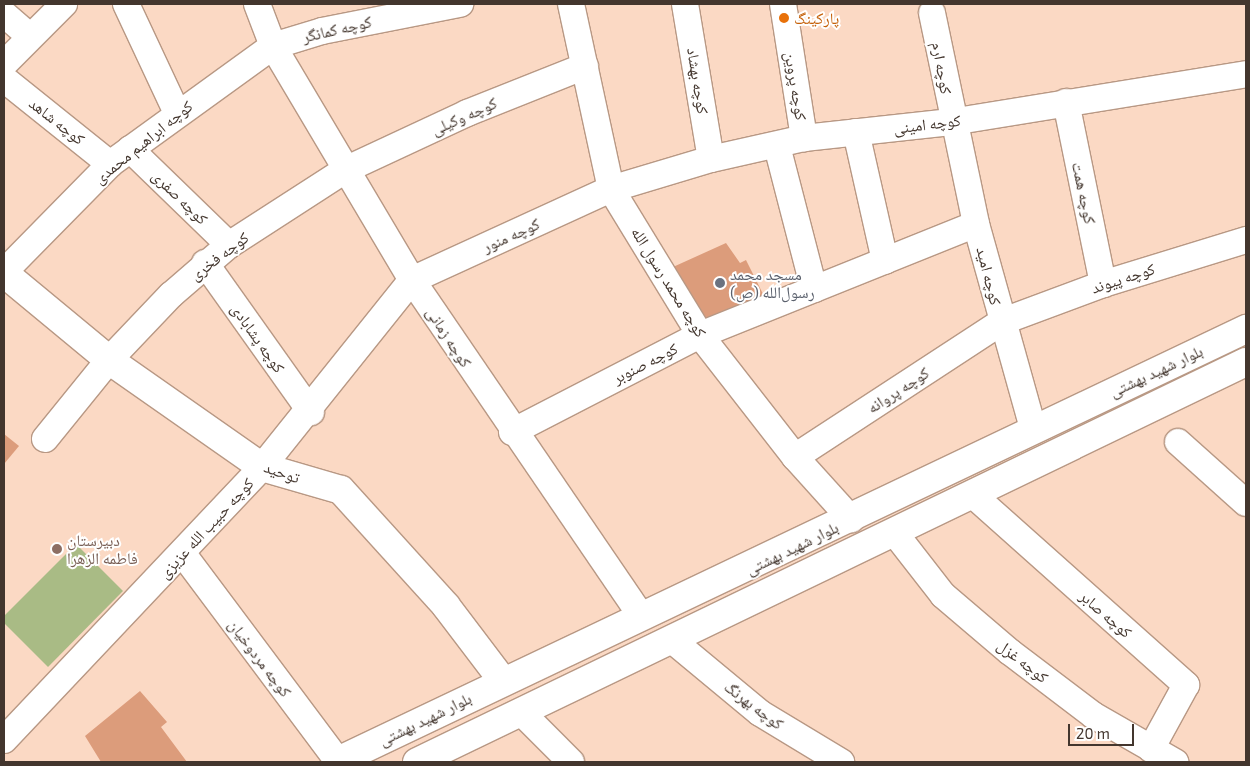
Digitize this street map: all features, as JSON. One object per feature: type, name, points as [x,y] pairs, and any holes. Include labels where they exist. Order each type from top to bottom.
[{"type":"main road","name":"توحید","points":[[4,272],[109,360],[262,467],[341,490],[446,606],[503,681]]},
{"type":"main road","name":"بلوار شهید بهشتی","points":[[337,762],[503,681],[851,519],[1033,428],[1246,329]]},
{"type":"main road","name":"بلوار شهید بهشتی","points":[[417,762],[523,714],[1246,362]]},
{"type":"street","points":[[4,64],[28,35],[64,4]]},
{"type":"street","points":[[126,4],[177,113]]},
{"type":"street","name":"کوچه زمانی","points":[[257,4],[273,46],[412,280],[512,432],[641,616]]},
{"type":"street","name":"کوچه کمانگر","points":[[273,46],[322,30],[460,4]]},
{"type":"street","name":"کوچه محمد رسول الله","points":[[571,4],[611,189],[700,334],[795,457],[851,519]]},
{"type":"street","name":"کوچه بهشاد","points":[[685,4],[711,159]]},
{"type":"street","name":"کوچه پروین","points":[[783,4],[804,138]]},
{"type":"street","name":"کوچه ارم","points":[[932,13],[951,122]]},
{"type":"street","points":[[4,14],[28,35]]},
{"type":"street","name":"کوچه ابراهیم محمدی","points":[[4,272],[120,156],[177,113],[273,46]]},
{"type":"street","name":"کوچه وکیلی","points":[[345,170],[467,113],[585,66]]},
{"type":"street","name":"کوچه امینی","points":[[611,189],[711,159],[776,146],[804,138],[951,122],[1246,74]]},
{"type":"street","name":"کوچه شاهد","points":[[4,79],[120,156]]},
{"type":"street","name":"کوچه همت","points":[[1066,102],[1103,284]]},
{"type":"street","name":"کوچه امید","points":[[951,122],[1001,322],[1033,428]]},
{"type":"street","points":[[856,132],[885,261]]},
{"type":"street","points":[[776,146],[814,289]]},
{"type":"street","name":"کوچه صفری","points":[[120,156],[229,245]]},
{"type":"street","name":"کوچه فخری","points":[[46,439],[109,360],[205,263],[229,245],[345,170]]},
{"type":"street","name":"کوچه منور","points":[[412,280],[611,189]]},
{"type":"street","name":"کوچه صنوبر","points":[[512,432],[700,334],[976,224]]},
{"type":"street","name":"کوچه پیوند","points":[[1001,322],[1103,284],[1246,240]]},
{"type":"street","name":"کوچه پشابادی","points":[[205,263],[311,412]]},
{"type":"street","name":"کوچه حبیب الله عزیزی","points":[[4,740],[183,554],[311,412],[412,280]]},
{"type":"street","name":"کوچه پروانه","points":[[795,457],[1001,322]]},
{"type":"street","points":[[1178,442],[1246,503]]},
{"type":"street","name":"کوچه صابر","points":[[972,494],[1186,685],[1151,749]]},
{"type":"street","name":"کوچه غزل","points":[[894,532],[943,595],[1010,652],[1093,715],[1175,762]]},
{"type":"street","name":"کوچه مردوخیان","points":[[183,554],[337,762]]},
{"type":"street","name":"کوچه بهرنگ","points":[[672,640],[760,713],[841,762]]},
{"type":"street","points":[[523,714],[571,762]]},
{"type":"green space","points":[[76,544],[123,591],[48,667],[4,623],[4,616]]},
{"type":"building","name":"مسجد محمد رسول‌الله (ص)","points":[[726,243],[740,263],[746,260],[765,298],[708,321],[673,267]]},
{"type":"building","points":[[4,434],[19,446],[4,464]]},
{"type":"building","points":[[140,691],[167,722],[161,727],[187,762],[101,762],[85,736]]},
{"type":"place","name":"پارکینگ","points":[[784,18]]},
{"type":"place","name":"مسجد محمد رسول‌الله (ص)","points":[[720,283]]},
{"type":"place","name":"دبیرستان فاطمه الزهرا","points":[[57,549]]}]
